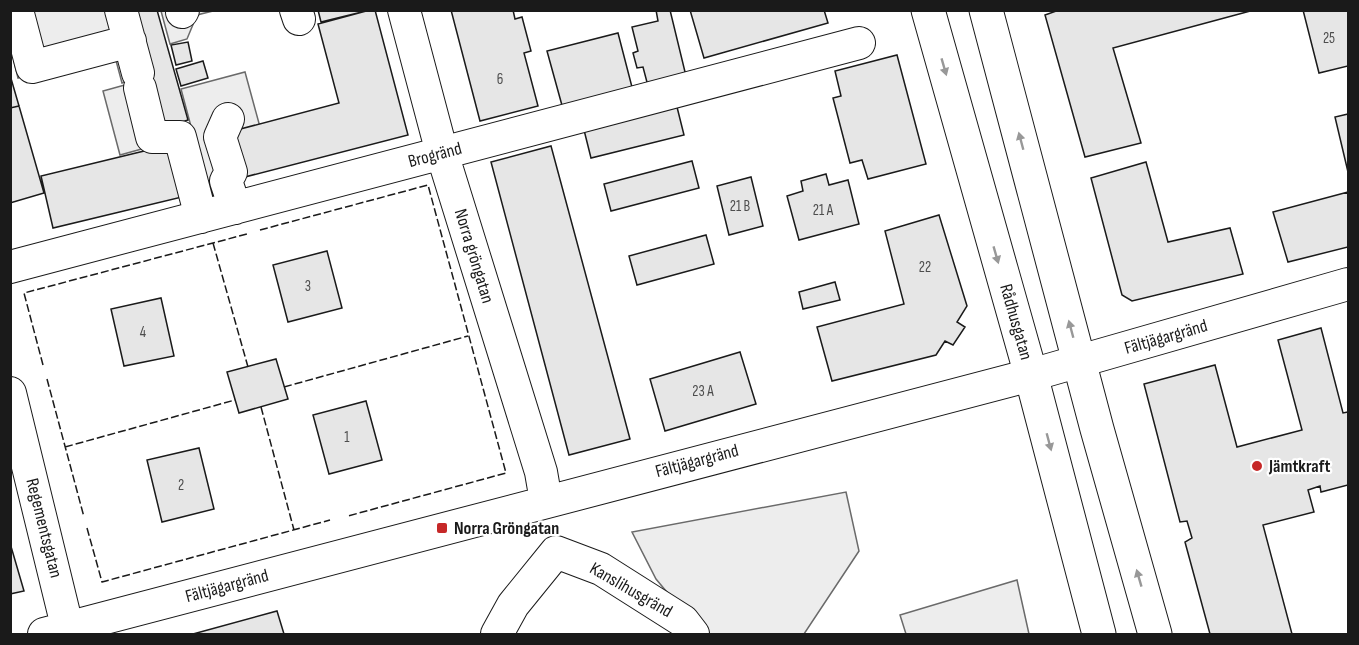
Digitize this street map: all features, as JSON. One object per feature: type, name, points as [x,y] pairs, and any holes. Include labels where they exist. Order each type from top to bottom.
[{"type":"main road","name":"Rådhusgatan","points":[[928,10],[1031,375],[1099,634]]},
{"type":"main road","points":[[986,10],[1155,634]]},
{"type":"street","points":[[17,10],[32,67],[130,41]]},
{"type":"street","points":[[121,10],[152,137],[180,137],[201,217]]},
{"type":"street","name":"Norra gröngatan","points":[[404,10],[442,153],[541,472],[546,501]]},
{"type":"street","name":"Brogränd","points":[[10,267],[859,43]]},
{"type":"street","points":[[228,119],[220,137],[231,172],[226,182],[235,208]]},
{"type":"street","name":"Fältjägargränd","points":[[60,632],[546,501],[1031,375],[1348,284]]},
{"type":"street","name":"Regementsgatan","points":[[10,393],[60,632]]},
{"type":"street","name":"Kanslihusgränd","points":[[497,634],[513,605],[556,552],[601,569],[683,621],[693,634]]},
{"type":"shaded area","points":[[10,11],[129,11],[146,76],[122,83],[114,53],[18,78],[11,49]]},
{"type":"shaded area","points":[[161,11],[213,11],[197,15],[187,39],[170,44]]},
{"type":"shaded area","points":[[245,72],[260,127],[236,186],[209,194],[181,89]]},
{"type":"shaded area","points":[[150,78],[167,142],[120,155],[103,91]]},
{"type":"shaded area","points":[[846,492],[859,551],[804,634],[702,634],[656,579],[632,532]]},
{"type":"shaded area","points":[[1017,580],[1029,634],[906,634],[900,615]]},
{"type":"building","points":[[131,10],[157,10],[188,120],[166,127]]},
{"type":"building","points":[[318,10],[370,10],[321,22]]},
{"type":"building","points":[[375,10],[408,135],[241,178],[229,132],[339,103],[318,24]]},
{"type":"building","points":[[451,10],[513,10],[515,19],[522,17],[531,51],[524,53],[538,106],[480,121]]},
{"type":"building","points":[[656,10],[670,10],[686,76],[648,86],[643,67],[637,68],[633,53],[638,51],[632,27],[658,21]]},
{"type":"building","points":[[690,10],[824,10],[828,23],[704,58]]},
{"type":"building","points":[[1059,10],[1254,10],[1113,48],[1141,143],[1085,157],[1045,15]]},
{"type":"building","points":[[1303,10],[1348,10],[1348,66],[1319,73]]},
{"type":"building","points":[[618,33],[633,91],[563,109],[547,51]]},
{"type":"building","points":[[188,42],[192,61],[176,65],[171,45]]},
{"type":"building","points":[[897,55],[926,164],[868,179],[862,160],[850,163],[833,98],[841,96],[835,71]]},
{"type":"building","points":[[203,61],[208,78],[181,86],[176,69]]},
{"type":"building","points":[[10,75],[19,106],[10,108]]},
{"type":"building","points":[[19,106],[44,193],[10,203],[10,108]]},
{"type":"building","points":[[677,107],[684,135],[591,158],[584,130]]},
{"type":"building","points":[[1348,114],[1348,172],[1335,117]]},
{"type":"building","points":[[169,145],[182,197],[53,228],[41,176]]},
{"type":"building","points":[[551,146],[630,439],[569,455],[491,162]]},
{"type":"building","points":[[692,161],[699,188],[611,211],[604,184]]},
{"type":"building","points":[[1146,162],[1168,242],[1230,228],[1243,274],[1132,301],[1122,295],[1091,178]]},
{"type":"building","points":[[826,174],[829,185],[848,180],[859,224],[799,240],[787,196],[803,191],[801,181]]},
{"type":"building","points":[[751,177],[763,226],[729,235],[717,186]]},
{"type":"building","points":[[1348,192],[1348,247],[1288,262],[1273,212]]},
{"type":"building","points":[[939,215],[967,306],[957,322],[965,327],[953,345],[945,341],[936,355],[832,381],[817,327],[904,304],[885,231]]},
{"type":"building","points":[[706,235],[714,264],[637,285],[629,256]]},
{"type":"building","points":[[327,251],[342,308],[288,322],[273,265]]},
{"type":"building","points":[[835,282],[840,300],[803,309],[799,292]]},
{"type":"building","points":[[161,298],[174,356],[124,366],[111,309]]},
{"type":"building","name":"Jämtkraft","points":[[1321,328],[1343,413],[1348,412],[1348,485],[1321,492],[1320,486],[1308,490],[1314,512],[1263,525],[1292,634],[1210,634],[1185,542],[1192,538],[1187,521],[1180,522],[1144,384],[1215,365],[1237,447],[1302,430],[1278,340]]},
{"type":"building","points":[[740,352],[756,404],[665,431],[650,379]]},
{"type":"building","points":[[276,359],[288,399],[239,413],[227,372]]},
{"type":"building","points":[[366,401],[382,460],[329,474],[313,415]]},
{"type":"building","points":[[199,448],[214,509],[162,522],[147,460]]},
{"type":"building","points":[[10,543],[24,591],[10,594]]},
{"type":"building","points":[[277,611],[284,634],[193,634]]},
{"type":"fence","points":[[260,230],[428,185],[506,473],[348,516]]},
{"type":"fence","points":[[43,365],[24,293],[247,234]]},
{"type":"fence","points":[[213,243],[248,367]]},
{"type":"fence","points":[[284,387],[468,336]]},
{"type":"fence","points":[[47,379],[84,517]]},
{"type":"fence","points":[[65,447],[235,400]]},
{"type":"fence","points":[[261,407],[294,530]]},
{"type":"fence","points":[[87,528],[102,582],[330,520]]},
{"type":"place","name":"Jämtkraft","points":[[1257,466]]},
{"type":"place","name":"Norra Gröngatan","points":[[442,528]]}]
